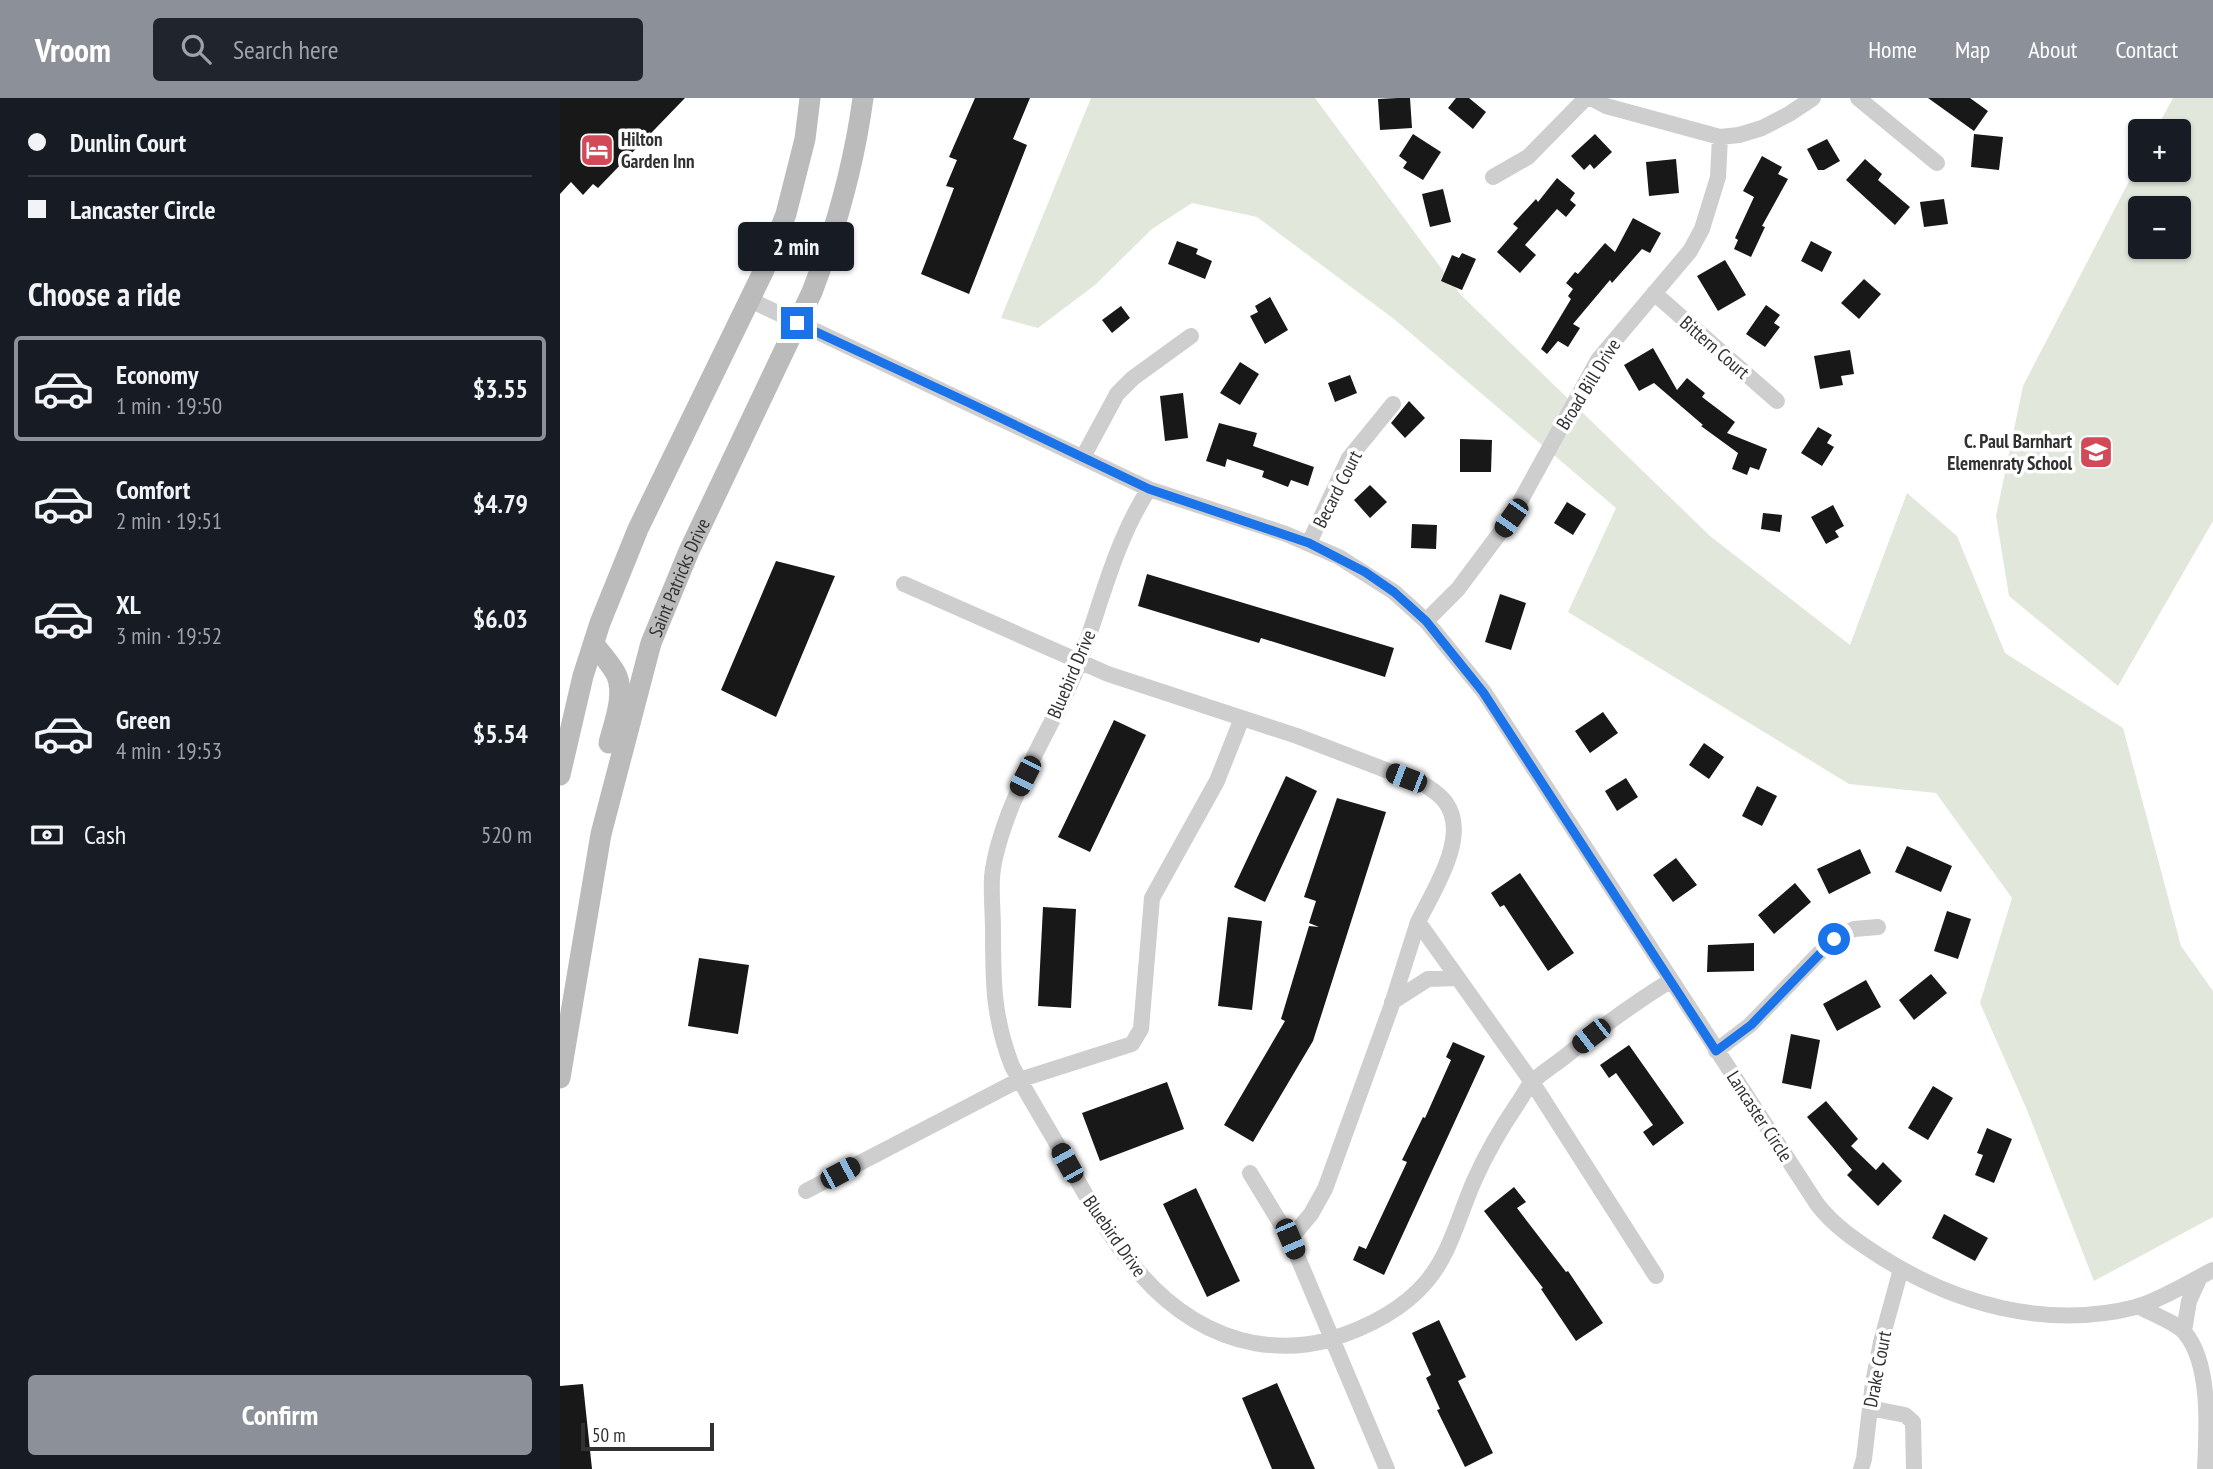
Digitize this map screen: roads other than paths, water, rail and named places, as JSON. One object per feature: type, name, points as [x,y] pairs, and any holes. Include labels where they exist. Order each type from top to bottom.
[{"type":"main road","points":[[560,775],[583,676],[639,528],[750,300],[786,214],[805,139],[810,98]]},
{"type":"main road","name":"Saint Patricks Drive","points":[[560,1078],[601,834],[651,643],[689,551],[821,268],[853,164],[863,98]]},
{"type":"main road","points":[[594,644],[617,675],[620,687],[618,709],[591,818],[601,834]]},
{"type":"street","points":[[1493,177],[1528,157],[1586,98]]},
{"type":"street","points":[[1591,98],[1606,106],[1720,137],[1740,135],[1762,128],[1790,114],[1813,98]]},
{"type":"street","points":[[1858,98],[1937,163]]},
{"type":"street","name":"Broad Bill Drive","points":[[1426,621],[1458,589],[1503,529],[1598,360],[1690,251],[1702,229],[1717,177],[1720,137]]},
{"type":"street","name":"Bittern Court","points":[[1654,293],[1777,401]]},
{"type":"street","name":"Lancaster Circle","points":[[750,300],[1149,489],[1309,543],[1365,572],[1394,592],[1426,621],[1489,700],[1716,1051],[1826,1215],[1847,1235],[1901,1269],[1964,1299],[1999,1309],[2050,1315],[2094,1313],[2138,1306],[2206,1274]]},
{"type":"street","points":[[1083,457],[1117,394],[1133,378],[1191,336]]},
{"type":"street","name":"Becard Court","points":[[1309,543],[1349,458],[1393,404]]},
{"type":"street","name":"Bluebird Drive","points":[[1149,489],[1114,559],[1079,663],[1016,794],[992,876],[992,974],[995,1011],[1003,1042],[1019,1080],[1096,1214],[1156,1292],[1183,1315],[1207,1329],[1270,1346],[1318,1343],[1395,1310],[1428,1280],[1442,1258],[1458,1225],[1473,1182],[1499,1131],[1532,1082],[1635,1002],[1670,981]]},
{"type":"street","points":[[904,584],[1111,676],[1297,736],[1425,785],[1447,803],[1454,822],[1450,856],[1418,922],[1325,1189],[1311,1214],[1290,1239]]},
{"type":"street","points":[[806,1191],[1019,1080],[1132,1044],[1141,1029],[1152,898],[1217,781],[1242,718]]},
{"type":"street","points":[[1418,922],[1532,1082],[1656,1276]]},
{"type":"street","points":[[1716,1051],[1751,1025],[1834,939],[1854,929],[1878,927]]},
{"type":"street","points":[[1392,1002],[1428,979],[1458,978]]},
{"type":"street","points":[[1250,1172],[1290,1239],[1387,1469]]},
{"type":"street","name":"Drake Court","points":[[1861,1469],[1881,1342],[1901,1269]]},
{"type":"street","points":[[2184,1331],[2189,1301],[2206,1274]]},
{"type":"street","points":[[2138,1306],[2184,1331],[2194,1351],[2200,1370],[2208,1420],[2205,1469]]},
{"type":"street","points":[[1870,1408],[1905,1415],[1913,1422],[1914,1469]]},
{"type":"place","name":"Hilton Garden Inn","points":[[597,150]]},
{"type":"place","name":"C. Paul Barnhart Elemenraty School","points":[[2096,452]]}]
